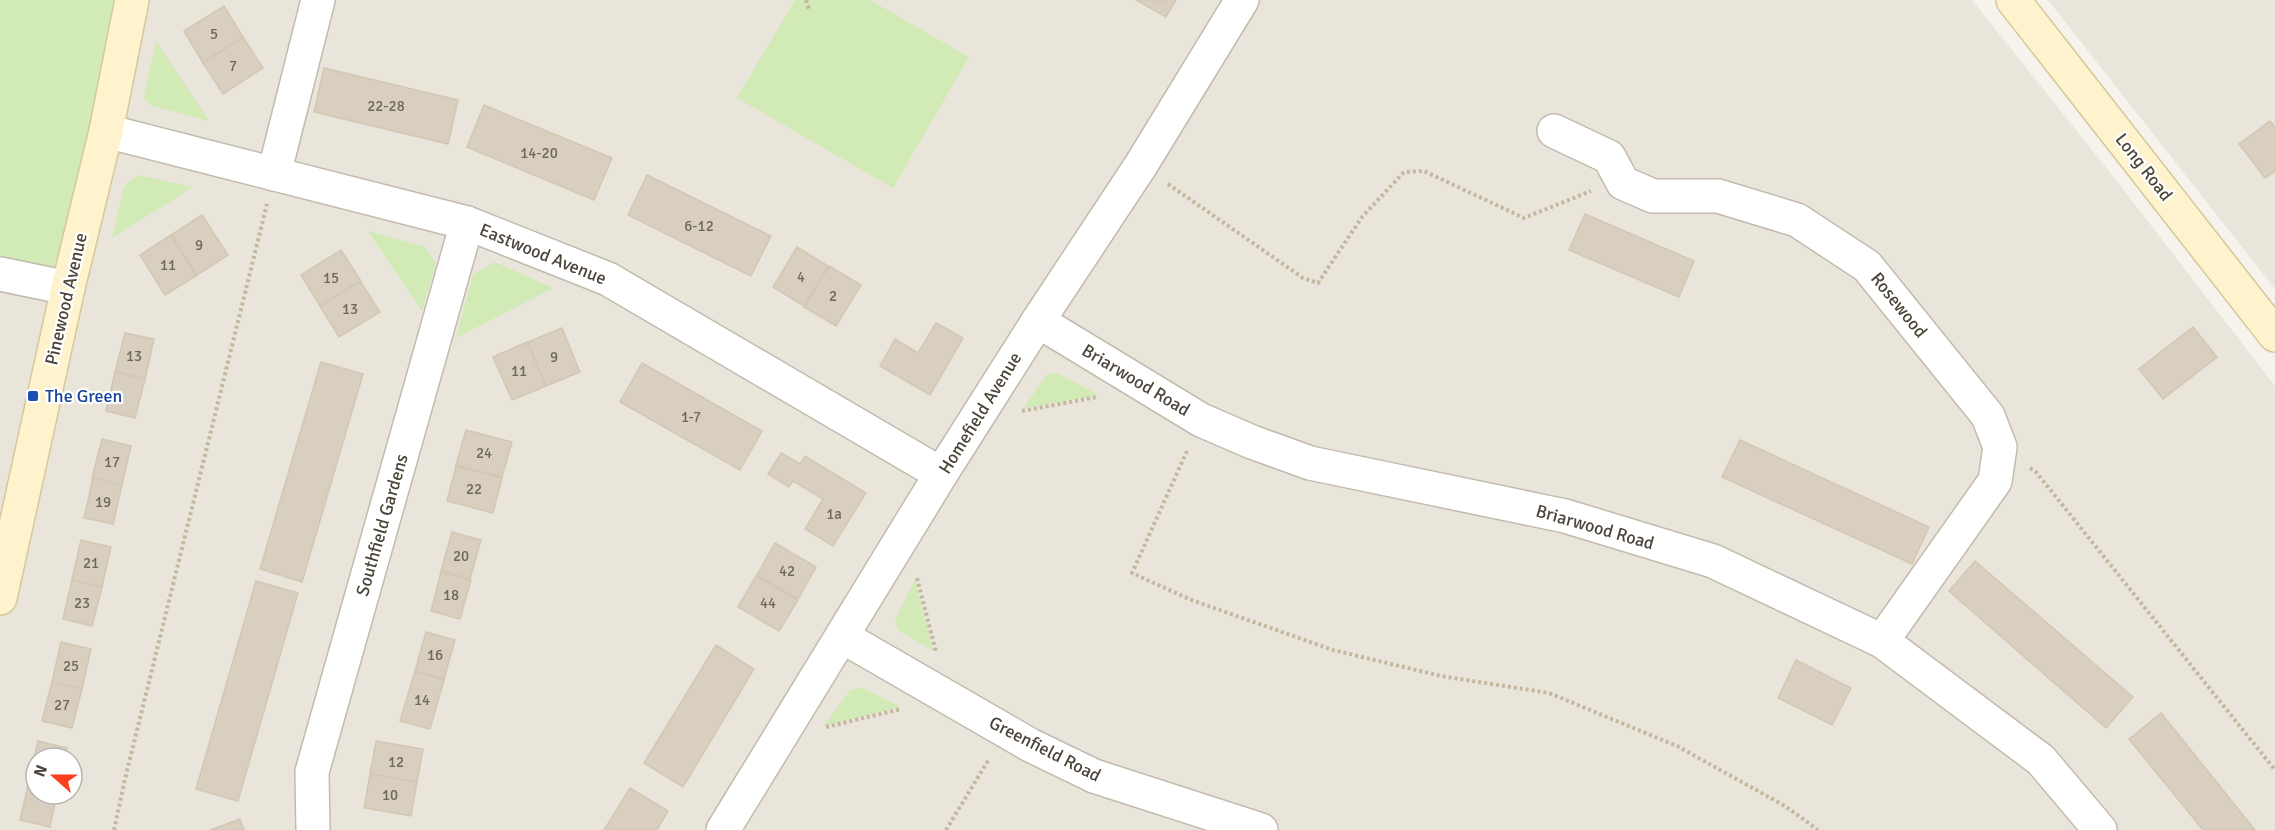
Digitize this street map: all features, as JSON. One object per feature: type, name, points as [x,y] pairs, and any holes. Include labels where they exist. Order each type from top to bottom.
[{"type":"street","name":"Pinewood Avenue","points":[[0,598],[105,131],[132,0]]},
{"type":"street","points":[[274,174],[318,0]]},
{"type":"street","name":"Homefield Avenue","points":[[723,830],[941,474],[1141,165],[1242,0]]},
{"type":"street","name":"Long Road","points":[[2013,0],[2275,335]]},
{"type":"street","name":"Eastwood Avenue","points":[[105,131],[467,223],[608,279],[941,474]]},
{"type":"street","points":[[1554,131],[1609,157]]},
{"type":"street","name":"Rosewood","points":[[1609,157],[1623,183],[1653,196],[1718,196],[1797,220],[1867,266],[1988,416],[2000,447],[1995,481],[1882,641]]},
{"type":"street","name":"Southfield Gardens","points":[[313,830],[312,772],[467,223]]},
{"type":"street","points":[[0,274],[68,288]]},
{"type":"street","name":"Briarwood Road","points":[[1038,321],[1202,420],[1252,442],[1310,463],[1565,516],[1713,561],[1882,641],[2041,760],[2100,830]]},
{"type":"street","name":"Greenfield Road","points":[[843,637],[1006,732],[1094,776],[1261,830]]},
{"type":"path","points":[[806,0],[809,9]]},
{"type":"path","points":[[1141,165],[1303,278],[1318,283],[1362,217],[1404,172],[1424,171],[1524,218],[1590,192],[1609,157]]},
{"type":"path","points":[[114,830],[274,174]]},
{"type":"path","points":[[1021,411],[1103,396]]},
{"type":"path","points":[[1202,420],[1132,573],[1189,598],[1333,650],[1441,676],[1549,693],[1677,746],[1785,806],[1818,830]]},
{"type":"path","points":[[2000,447],[2036,472],[2275,770]]},
{"type":"path","points":[[916,575],[936,655]]},
{"type":"path","points":[[820,729],[905,708]]},
{"type":"path","points":[[945,830],[1006,732]]},
{"type":"shaded area","points":[[0,0],[1972,0],[2116,180],[2275,386],[2275,830],[0,830]]},
{"type":"shaded area","points":[[2048,0],[2275,0],[2275,289]]},
{"type":"green space","points":[[0,0],[120,0],[59,281],[0,269]]},
{"type":"green space","points":[[795,0],[870,0],[969,57],[893,188],[737,98]]},
{"type":"green space","points":[[156,41],[209,121],[150,105],[144,97]]},
{"type":"green space","points":[[137,175],[193,187],[112,238],[124,186]]},
{"type":"green space","points":[[368,231],[425,247],[436,263],[422,311]]},
{"type":"green space","points":[[495,262],[553,288],[456,338],[473,275]]},
{"type":"green space","points":[[1047,374],[1059,374],[1099,395],[1024,408]]},
{"type":"green space","points":[[915,580],[933,651],[898,630],[895,620]]},
{"type":"green space","points":[[862,688],[900,707],[824,726],[850,690]]},
{"type":"building","points":[[1136,0],[1176,0],[1166,17]]},
{"type":"building","points":[[224,6],[243,37],[203,63],[184,31]]},
{"type":"building","points":[[243,37],[263,68],[223,94],[203,63]]},
{"type":"building","points":[[324,68],[458,100],[448,144],[314,112]]},
{"type":"building","points":[[484,105],[612,158],[594,200],[467,147]]},
{"type":"building","points":[[2270,121],[2275,127],[2275,171],[2265,178],[2239,144]]},
{"type":"building","points":[[647,175],[771,236],[751,276],[628,215]]},
{"type":"building","points":[[1585,214],[1694,261],[1679,297],[1569,250]]},
{"type":"building","points":[[202,215],[228,255],[197,275],[171,235]]},
{"type":"building","points":[[171,235],[196,276],[165,295],[140,255]]},
{"type":"building","points":[[797,247],[828,266],[804,306],[773,287]]},
{"type":"building","points":[[341,250],[361,281],[320,306],[301,275]]},
{"type":"building","points":[[829,266],[861,285],[836,326],[804,307]]},
{"type":"building","points":[[360,281],[380,312],[339,337],[320,306]]},
{"type":"building","points":[[936,323],[963,338],[930,395],[880,366],[895,339],[918,353]]},
{"type":"building","points":[[2193,327],[2217,357],[2163,399],[2139,369]]},
{"type":"building","points":[[562,328],[580,372],[546,386],[528,342]]},
{"type":"building","points":[[125,333],[154,339],[145,379],[115,372]]},
{"type":"building","points":[[527,342],[546,386],[512,400],[493,357]]},
{"type":"building","points":[[321,362],[363,374],[302,582],[260,569]]},
{"type":"building","points":[[642,363],[762,431],[740,470],[620,402]]},
{"type":"building","points":[[115,372],[145,379],[135,418],[106,411]]},
{"type":"building","points":[[466,430],[512,442],[502,477],[456,465]]},
{"type":"building","points":[[102,439],[131,446],[122,485],[92,478]]},
{"type":"building","points":[[1740,440],[1929,527],[1912,564],[1722,477]]},
{"type":"building","points":[[781,453],[800,464],[805,456],[866,493],[833,546],[805,529],[823,499],[793,481],[789,487],[768,474]]},
{"type":"building","points":[[456,466],[502,478],[493,513],[447,501]]},
{"type":"building","points":[[93,478],[122,485],[113,524],[84,518]]},
{"type":"building","points":[[452,532],[481,540],[470,579],[441,571]]},
{"type":"building","points":[[81,540],[111,547],[102,587],[72,580]]},
{"type":"building","points":[[775,543],[816,567],[798,599],[757,575]]},
{"type":"building","points":[[1975,561],[2133,697],[2106,728],[1949,591]]},
{"type":"building","points":[[441,572],[471,580],[460,619],[431,611]]},
{"type":"building","points":[[756,576],[798,600],[779,631],[738,607]]},
{"type":"building","points":[[72,580],[102,587],[92,626],[63,619]]},
{"type":"building","points":[[256,581],[298,593],[238,801],[196,789]]},
{"type":"building","points":[[426,632],[455,640],[444,679],[415,671]]},
{"type":"building","points":[[61,642],[91,649],[82,689],[52,682]]},
{"type":"building","points":[[716,645],[754,669],[683,787],[644,763]]},
{"type":"building","points":[[1796,660],[1851,688],[1832,725],[1778,698]]},
{"type":"building","points":[[415,671],[444,680],[430,729],[400,721]]},
{"type":"building","points":[[52,682],[82,689],[72,728],[42,721]]},
{"type":"building","points":[[2161,713],[2255,830],[2203,830],[2129,739]]},
{"type":"building","points":[[38,741],[59,746],[37,746]]},
{"type":"building","points":[[376,741],[423,749],[417,782],[370,774]]},
{"type":"building","points":[[370,774],[417,782],[411,816],[364,808]]},
{"type":"building","points":[[630,788],[668,811],[657,830],[604,830]]},
{"type":"building","points":[[24,803],[24,806],[54,806],[50,827],[20,820]]},
{"type":"building","points":[[240,819],[244,830],[210,830]]},
{"type":"place","name":"The Green","points":[[33,396]]}]
